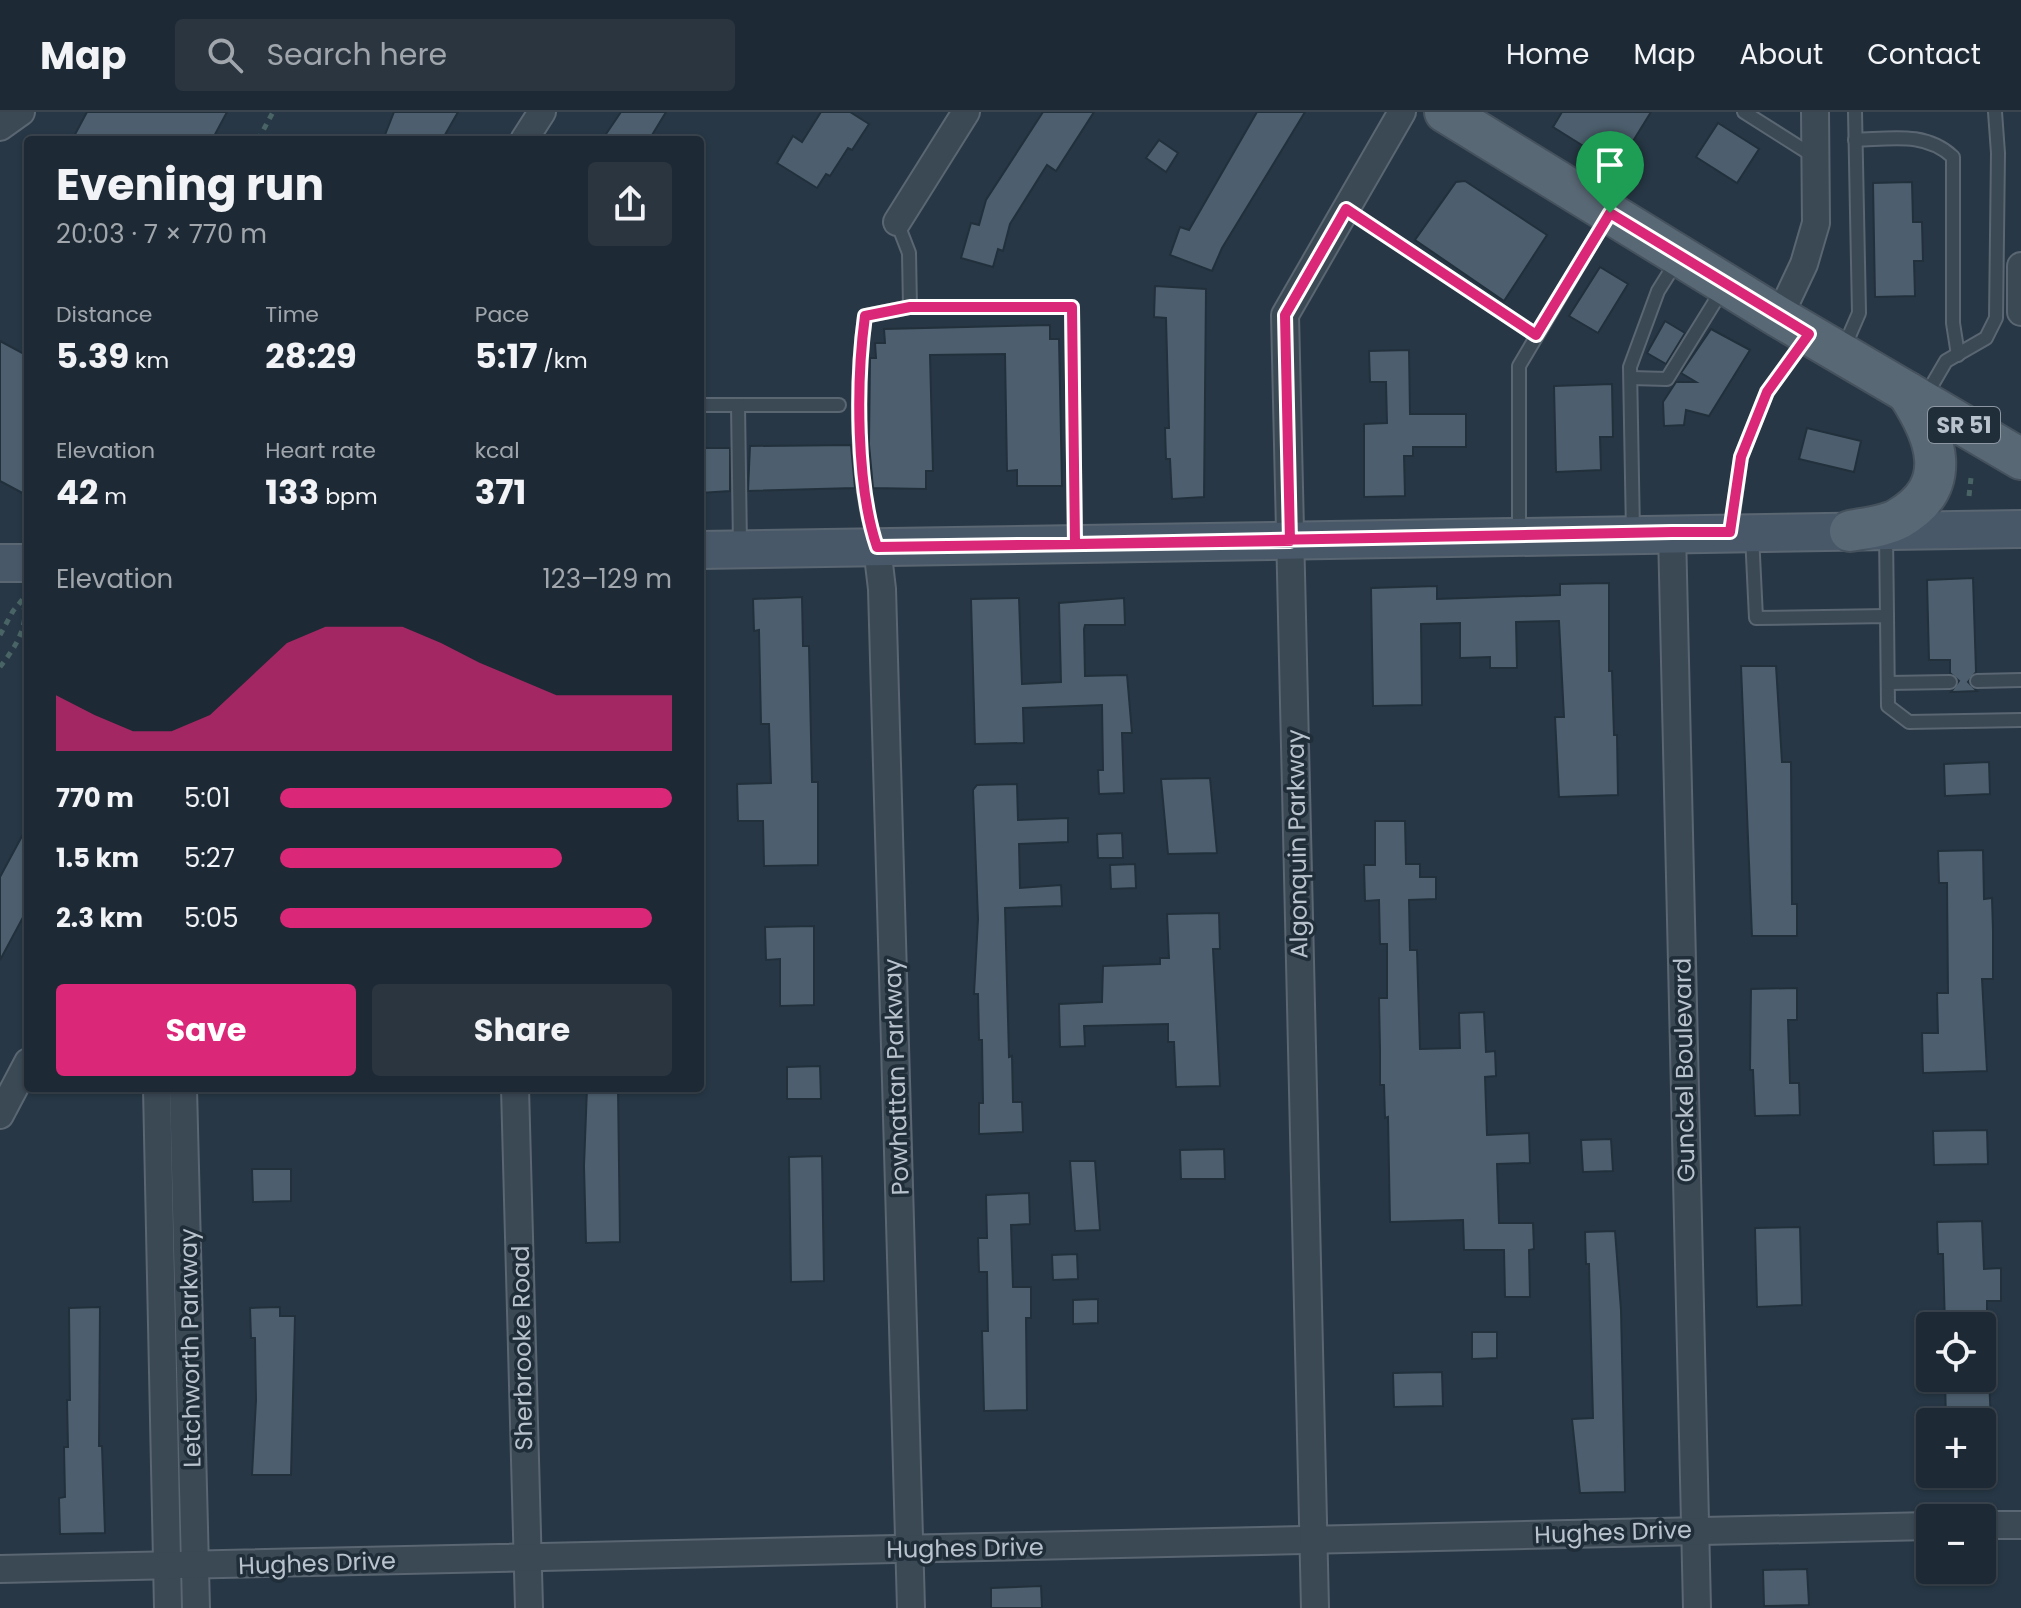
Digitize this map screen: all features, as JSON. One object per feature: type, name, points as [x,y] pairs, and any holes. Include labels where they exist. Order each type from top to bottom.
[{"type":"main road","name":"SR 51","points":[[1445,112],[1725,284],[2021,459]]},
{"type":"main road","points":[[1868,531],[1896,520],[1917,505],[1934,478],[1936,456],[1915,396]]},
{"type":"main road","points":[[704,550],[1672,532],[2021,529]]},
{"type":"main road","points":[[0,563],[24,563]]},
{"type":"street","points":[[0,127],[21,112]]},
{"type":"street","points":[[527,136],[542,112]]},
{"type":"street","points":[[897,222],[966,112]]},
{"type":"street","name":"Algonquin Parkway","points":[[1315,1608],[1285,315],[1402,112]]},
{"type":"street","points":[[1810,335],[1804,264],[1816,223],[1815,112]]},
{"type":"street","points":[[2021,266],[2021,312]]},
{"type":"street","name":"Gunckel Boulevard","points":[[1672,532],[1697,1608]]},
{"type":"street","name":"Powhattan Parkway","points":[[877,547],[882,605],[911,1608]]},
{"type":"street","points":[[0,1115],[24,1070]]},
{"type":"street","name":"Letchworth Parkway","points":[[157,1092],[168,1608]]},
{"type":"street","name":"Letchworth Parkway","points":[[183,1092],[196,1608]]},
{"type":"street","name":"Sherbrooke Road","points":[[515,1092],[529,1608]]},
{"type":"street","points":[[1996,1525],[2021,1525]]},
{"type":"street","name":"Hughes Drive","points":[[0,1569],[1916,1526]]},
{"type":"lane","points":[[1744,112],[1815,157]]},
{"type":"lane","points":[[1855,112],[1859,313],[1810,335],[1767,392],[1741,457],[1741,532],[1756,618],[1887,616]]},
{"type":"lane","points":[[1915,396],[1946,361],[1986,338],[1996,318],[1998,153],[1995,112]]},
{"type":"lane","points":[[1855,140],[1921,138],[1941,146],[1953,157],[1953,323],[1958,355]]},
{"type":"lane","points":[[1346,209],[1536,335]]},
{"type":"lane","points":[[1519,536],[1519,366],[1610,213]]},
{"type":"lane","points":[[897,222],[909,253],[910,307]]},
{"type":"lane","points":[[1633,533],[1631,378],[1635,350],[1658,291],[1680,256]]},
{"type":"lane","points":[[1631,378],[1667,379],[1725,284]]},
{"type":"lane","points":[[877,547],[865,513],[861,411],[863,327],[865,316],[910,307],[1072,307],[1075,544]]},
{"type":"lane","points":[[704,405],[839,405]]},
{"type":"lane","points":[[738,405],[740,550]]},
{"type":"lane","points":[[1868,531],[1887,616],[1888,706],[1909,722],[2021,720]]},
{"type":"lane","points":[[1977,681],[2021,680]]},
{"type":"lane","points":[[1888,683],[1950,682]]},
{"type":"path","points":[[260,136],[273,112]]},
{"type":"path","points":[[1969,496],[1971,478]]},
{"type":"path","points":[[0,635],[13,611],[23,603],[24,606]]},
{"type":"path","points":[[0,667],[24,624]]},
{"type":"building","points":[[87,112],[227,112],[214,136],[74,136]]},
{"type":"building","points":[[394,112],[458,112],[444,136],[385,136]]},
{"type":"building","points":[[621,112],[666,112],[651,136],[605,136]]},
{"type":"building","points":[[821,112],[850,112],[869,124],[852,150],[848,148],[830,176],[826,174],[817,188],[777,163],[793,136],[802,142]]},
{"type":"building","points":[[1043,112],[1094,112],[1056,171],[1047,165],[1010,224],[1003,251],[998,249],[993,267],[961,258],[971,223],[979,225],[986,200]]},
{"type":"building","points":[[1257,112],[1305,112],[1222,248],[1212,271],[1170,255],[1180,227],[1189,230]]},
{"type":"building","points":[[1562,112],[1651,112],[1617,167],[1553,127]]},
{"type":"building","points":[[1718,123],[1759,149],[1737,183],[1696,157]]},
{"type":"building","points":[[1159,140],[1178,153],[1166,172],[1146,158]]},
{"type":"building","points":[[1465,181],[1547,235],[1504,301],[1415,240],[1456,182]]},
{"type":"building","points":[[1912,182],[1913,222],[1922,222],[1923,261],[1914,261],[1915,296],[1875,297],[1873,183]]},
{"type":"building","points":[[1600,267],[1628,284],[1598,333],[1569,316]]},
{"type":"building","points":[[1155,286],[1206,289],[1204,497],[1172,499],[1170,459],[1166,459],[1165,428],[1169,428],[1166,318],[1154,317]]},
{"type":"building","points":[[1665,321],[1685,333],[1666,364],[1647,353]]},
{"type":"building","points":[[1050,325],[1050,339],[1059,339],[1062,486],[1017,486],[1017,470],[1007,471],[1005,354],[930,355],[933,471],[926,471],[926,489],[873,488],[869,444],[870,358],[876,358],[875,343],[885,343],[884,329]]},
{"type":"building","points":[[1711,329],[1750,350],[1709,416],[1686,410],[1684,425],[1664,426],[1663,402],[1676,382],[1696,382],[1681,373]]},
{"type":"building","points":[[0,341],[24,354],[24,494],[0,481]]},
{"type":"building","points":[[1409,350],[1410,414],[1466,414],[1466,447],[1413,447],[1413,456],[1404,456],[1405,496],[1364,497],[1364,424],[1387,423],[1386,382],[1370,382],[1369,351]]},
{"type":"building","points":[[1612,384],[1613,437],[1600,437],[1601,470],[1556,472],[1554,386]]},
{"type":"building","points":[[1807,428],[1861,441],[1854,472],[1799,459]]},
{"type":"building","points":[[851,445],[855,488],[748,491],[750,446]]},
{"type":"building","points":[[704,448],[730,448],[730,491],[704,493]]},
{"type":"building","points":[[1973,578],[1976,672],[1968,682],[1977,691],[1951,692],[1959,681],[1950,673],[1950,660],[1929,660],[1927,580]]},
{"type":"building","points":[[1609,583],[1609,671],[1612,671],[1614,735],[1617,735],[1618,795],[1559,797],[1555,717],[1564,717],[1559,621],[1516,622],[1517,668],[1490,668],[1490,657],[1460,658],[1460,623],[1421,624],[1422,705],[1373,706],[1371,588],[1437,586],[1437,599],[1560,595],[1560,584]]},
{"type":"building","points":[[802,597],[803,646],[809,646],[812,782],[818,782],[818,865],[764,866],[763,821],[738,821],[737,784],[771,783],[769,724],[761,724],[759,630],[754,631],[753,599]]},
{"type":"building","points":[[1019,598],[1022,684],[1061,682],[1059,603],[1124,598],[1125,625],[1085,625],[1084,629],[1085,676],[1127,675],[1132,733],[1122,733],[1124,793],[1099,794],[1098,770],[1103,770],[1102,705],[1023,708],[1024,743],[975,744],[971,599]]},
{"type":"building","points":[[1741,666],[1776,666],[1782,762],[1791,762],[1792,904],[1797,904],[1797,936],[1752,936]]},
{"type":"building","points":[[1989,762],[1990,794],[1945,796],[1944,764]]},
{"type":"building","points":[[1210,778],[1217,853],[1168,854],[1161,779]]},
{"type":"building","points":[[1017,784],[1018,820],[1068,818],[1068,842],[1019,844],[1020,888],[1061,885],[1062,906],[1005,908],[1009,1057],[1012,1056],[1013,1102],[1022,1102],[1023,1132],[979,1134],[979,1103],[983,1103],[982,1040],[979,1040],[978,994],[974,994],[978,919],[973,790],[977,785]]},
{"type":"building","points":[[1375,821],[1405,821],[1406,864],[1420,864],[1420,877],[1436,877],[1436,899],[1409,900],[1410,950],[1417,950],[1420,1049],[1460,1048],[1459,1013],[1484,1012],[1486,1052],[1495,1051],[1496,1076],[1485,1077],[1487,1135],[1529,1133],[1530,1163],[1497,1164],[1499,1223],[1533,1223],[1534,1249],[1529,1250],[1530,1297],[1505,1297],[1504,1250],[1464,1250],[1463,1220],[1390,1222],[1388,1117],[1385,1118],[1384,1085],[1380,1085],[1379,998],[1387,998],[1387,944],[1380,944],[1379,900],[1365,901],[1364,865],[1375,865]]},
{"type":"building","points":[[24,832],[24,915],[0,960],[0,877]]},
{"type":"building","points":[[1122,833],[1123,858],[1098,858],[1097,834]]},
{"type":"building","points":[[1983,850],[1984,899],[1992,898],[1993,931],[1993,979],[1982,979],[1987,1071],[1923,1073],[1922,1033],[1938,1033],[1937,993],[1948,993],[1947,883],[1939,883],[1938,851]]},
{"type":"building","points":[[1135,864],[1136,888],[1111,889],[1110,865]]},
{"type":"building","points":[[1219,913],[1220,949],[1213,949],[1220,1086],[1176,1087],[1174,1042],[1168,1042],[1168,1024],[1084,1026],[1085,1046],[1060,1047],[1059,1004],[1102,1002],[1103,966],[1160,964],[1160,958],[1169,958],[1167,914]]},
{"type":"building","points":[[814,926],[814,1005],[780,1006],[780,959],[766,960],[765,927]]},
{"type":"building","points":[[1797,988],[1797,1020],[1788,1020],[1790,1083],[1799,1083],[1800,1115],[1755,1116],[1753,1070],[1750,1070],[1751,989]]},
{"type":"building","points":[[820,1066],[821,1099],[787,1099],[787,1067]]},
{"type":"building","points":[[587,1092],[618,1092],[620,1242],[586,1243],[584,1166]]},
{"type":"building","points":[[1987,1130],[1988,1164],[1934,1165],[1933,1131]]},
{"type":"building","points":[[1611,1139],[1613,1171],[1583,1172],[1581,1140]]},
{"type":"building","points":[[1224,1149],[1225,1179],[1181,1179],[1180,1150]]},
{"type":"building","points":[[822,1156],[824,1281],[791,1282],[789,1157]]},
{"type":"building","points":[[1070,1161],[1095,1161],[1100,1230],[1075,1231]]},
{"type":"building","points":[[252,1169],[291,1169],[291,1201],[253,1202]]},
{"type":"building","points":[[1029,1193],[1030,1224],[1011,1225],[1013,1287],[1031,1287],[1031,1318],[1026,1318],[1027,1410],[984,1411],[982,1331],[988,1331],[987,1272],[979,1272],[978,1238],[987,1238],[986,1195]]},
{"type":"building","points":[[1982,1221],[1984,1269],[2001,1268],[2001,1301],[1987,1301],[1987,1312],[1945,1312],[1943,1254],[1938,1254],[1937,1222]]},
{"type":"building","points":[[1800,1227],[1802,1305],[1757,1307],[1755,1228]]},
{"type":"building","points":[[1615,1231],[1621,1310],[1625,1492],[1580,1493],[1572,1419],[1593,1418],[1589,1264],[1586,1264],[1585,1232]]},
{"type":"building","points":[[1077,1254],[1078,1279],[1053,1280],[1052,1255]]},
{"type":"building","points":[[1098,1299],[1098,1323],[1073,1324],[1073,1300]]},
{"type":"building","points":[[100,1307],[99,1446],[102,1446],[105,1533],[60,1534],[59,1498],[65,1497],[64,1447],[68,1447],[67,1400],[70,1400],[69,1308]]},
{"type":"building","points":[[280,1307],[280,1316],[295,1316],[291,1475],[252,1475],[256,1400],[255,1338],[251,1338],[250,1308]]},
{"type":"building","points":[[1472,1332],[1497,1332],[1497,1358],[1472,1359]]},
{"type":"building","points":[[1442,1372],[1443,1406],[1394,1407],[1393,1373]]},
{"type":"building","points":[[1945,1392],[1990,1392],[1990,1408],[1946,1408]]},
{"type":"building","points":[[1807,1569],[1809,1605],[1764,1606],[1763,1570]]},
{"type":"building","points":[[1041,1586],[1042,1608],[991,1608],[991,1588]]},
{"type":"route","points":[[1610,213],[1536,335],[1346,209],[1285,315],[1290,541],[877,547],[865,513],[861,411],[865,316],[910,307],[1072,307],[1075,544],[1290,541],[1672,532],[1730,532],[1741,457],[1767,392],[1809,334],[1610,213]]}]
